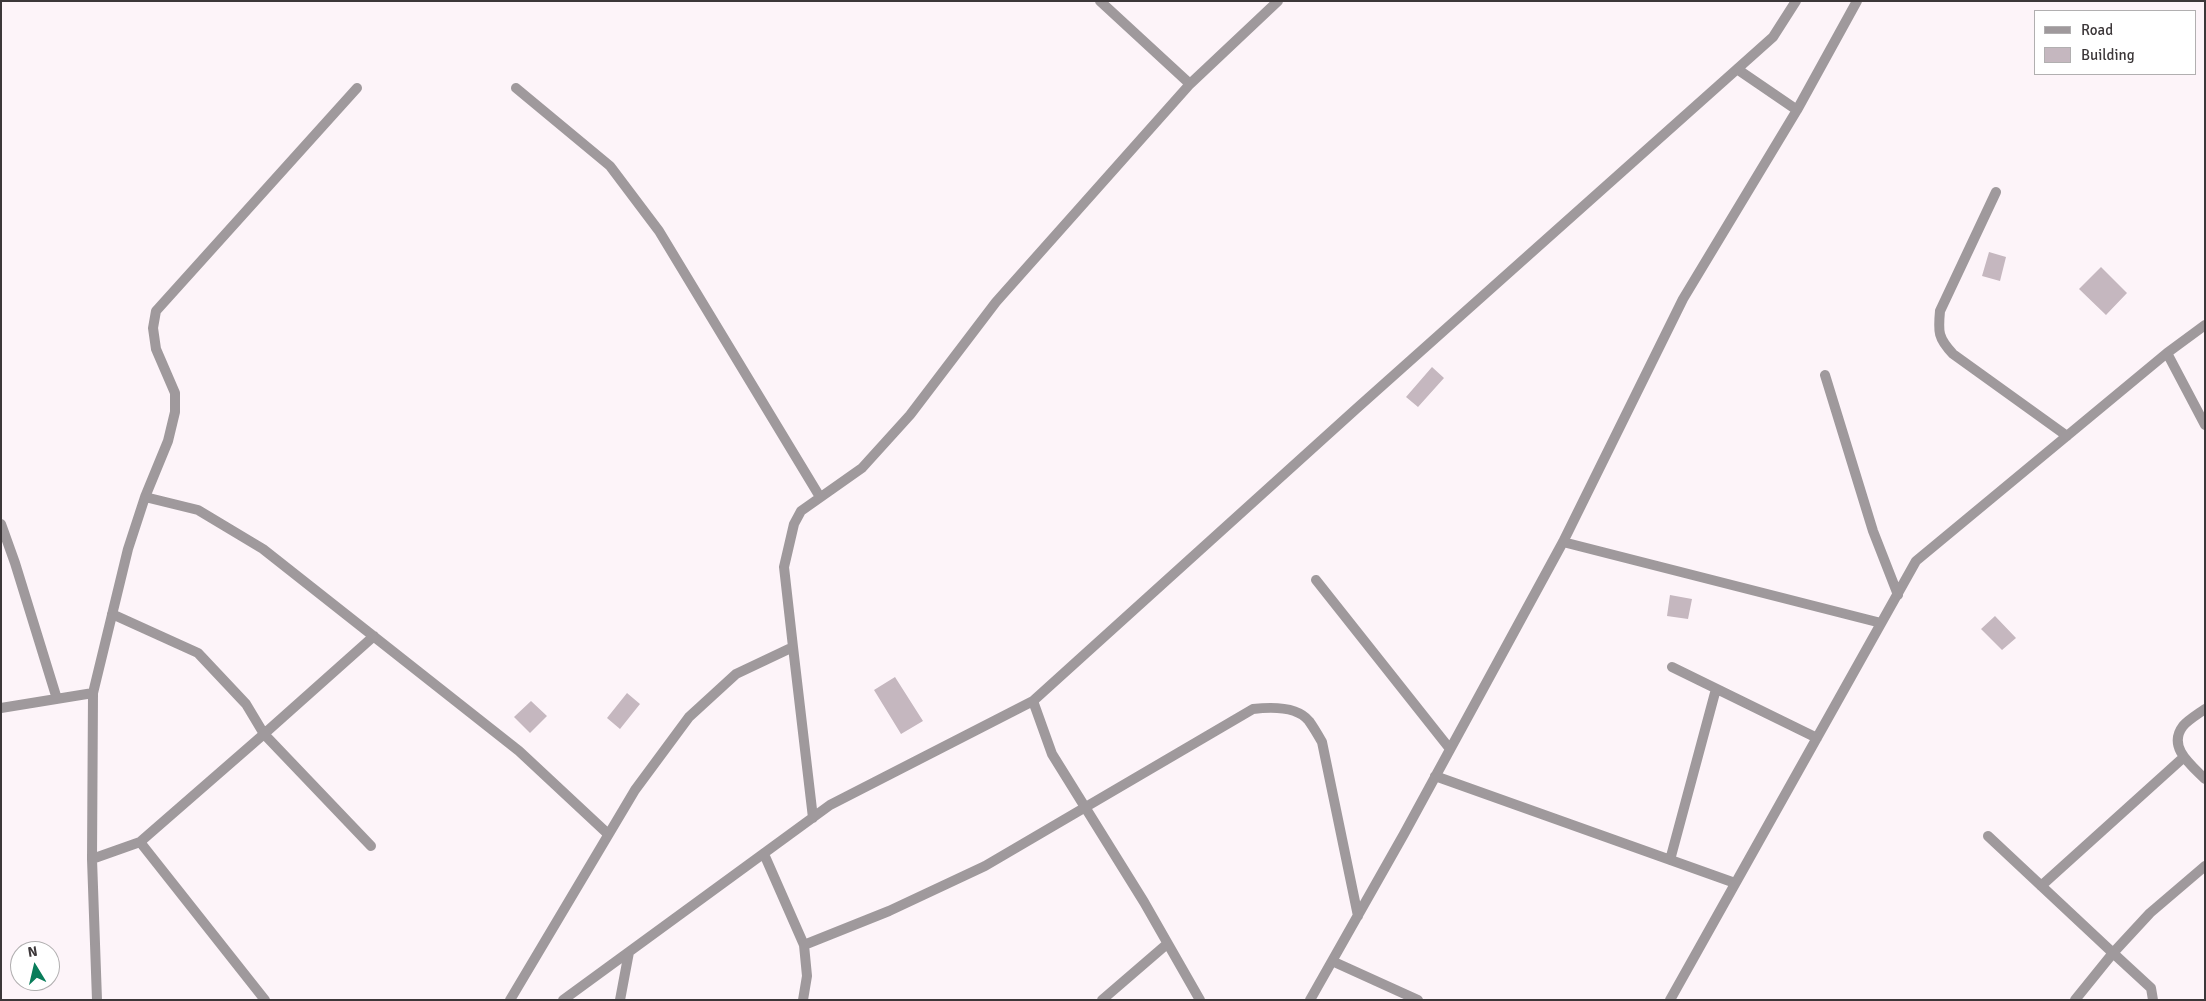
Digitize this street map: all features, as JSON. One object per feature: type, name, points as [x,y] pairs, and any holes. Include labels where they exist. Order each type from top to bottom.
[{"type":"street","points":[[1100,1],[1190,84]]},
{"type":"street","points":[[813,818],[784,567],[794,524],[801,510],[862,468],[910,415],[996,302],[1190,84],[1278,1]]},
{"type":"street","points":[[564,1000],[830,805],[1033,701],[1356,409],[1773,37],[1796,1]]},
{"type":"street","points":[[1310,1000],[1436,776],[1562,542],[1684,298],[1797,110],[1857,1]]},
{"type":"street","points":[[1737,69],[1797,110]]},
{"type":"street","points":[[96,1000],[92,858],[94,693],[128,549],[145,497],[168,441],[175,412],[175,393],[156,349],[153,328],[156,311],[357,88]]},
{"type":"street","points":[[516,88],[610,166],[659,231],[820,497]]},
{"type":"street","points":[[1996,192],[1940,311],[1938,329],[1942,342],[1953,354],[2067,436]]},
{"type":"street","points":[[1670,1000],[1916,561],[2167,353],[2205,325]]},
{"type":"street","points":[[2167,353],[2205,425]]},
{"type":"street","points":[[1825,375],[1873,531],[1898,595]]},
{"type":"street","points":[[145,497],[198,510],[263,549],[519,750],[608,834]]},
{"type":"street","points":[[1,524],[16,563],[56,699]]},
{"type":"street","points":[[1562,542],[1881,624]]},
{"type":"street","points":[[1316,580],[1450,749]]},
{"type":"street","points":[[112,614],[198,653],[246,704],[264,734],[371,846]]},
{"type":"street","points":[[92,858],[140,842],[374,636]]},
{"type":"street","points":[[510,1000],[635,790],[689,717],[736,674],[792,647]]},
{"type":"street","points":[[1672,668],[1817,738]]},
{"type":"street","points":[[1670,860],[1716,689]]},
{"type":"street","points":[[1,708],[94,693]]},
{"type":"street","points":[[1033,701],[1052,754],[1200,1000]]},
{"type":"street","points":[[804,945],[889,911],[985,866],[1253,709],[1269,707],[1290,710],[1308,719],[1322,742],[1358,916]]},
{"type":"street","points":[[2205,709],[2183,726],[2178,737],[2178,749],[2205,779]]},
{"type":"street","points":[[2041,886],[2184,757]]},
{"type":"street","points":[[1436,776],[1736,883]]},
{"type":"street","points":[[1988,836],[2151,988],[2153,1000]]},
{"type":"street","points":[[140,842],[265,1000]]},
{"type":"street","points":[[764,854],[804,945],[807,976],[803,1000]]},
{"type":"street","points":[[2075,1000],[2113,953],[2150,913],[2205,866]]},
{"type":"street","points":[[1102,1000],[1167,944]]},
{"type":"street","points":[[620,1000],[629,952]]},
{"type":"street","points":[[1332,961],[1418,1000]]},
{"type":"building","points":[[1989,252],[2006,257],[2000,281],[1982,276]]},
{"type":"building","points":[[2101,267],[2127,293],[2106,315],[2079,289]]},
{"type":"building","points":[[1432,367],[1444,378],[1418,407],[1406,397]]},
{"type":"building","points":[[1670,595],[1692,599],[1688,619],[1667,616]]},
{"type":"building","points":[[1995,616],[2016,638],[2002,650],[1981,629]]},
{"type":"building","points":[[895,677],[923,721],[901,734],[874,690]]},
{"type":"building","points":[[627,693],[640,704],[620,729],[607,718]]},
{"type":"building","points":[[531,701],[547,716],[530,733],[514,717]]}]
